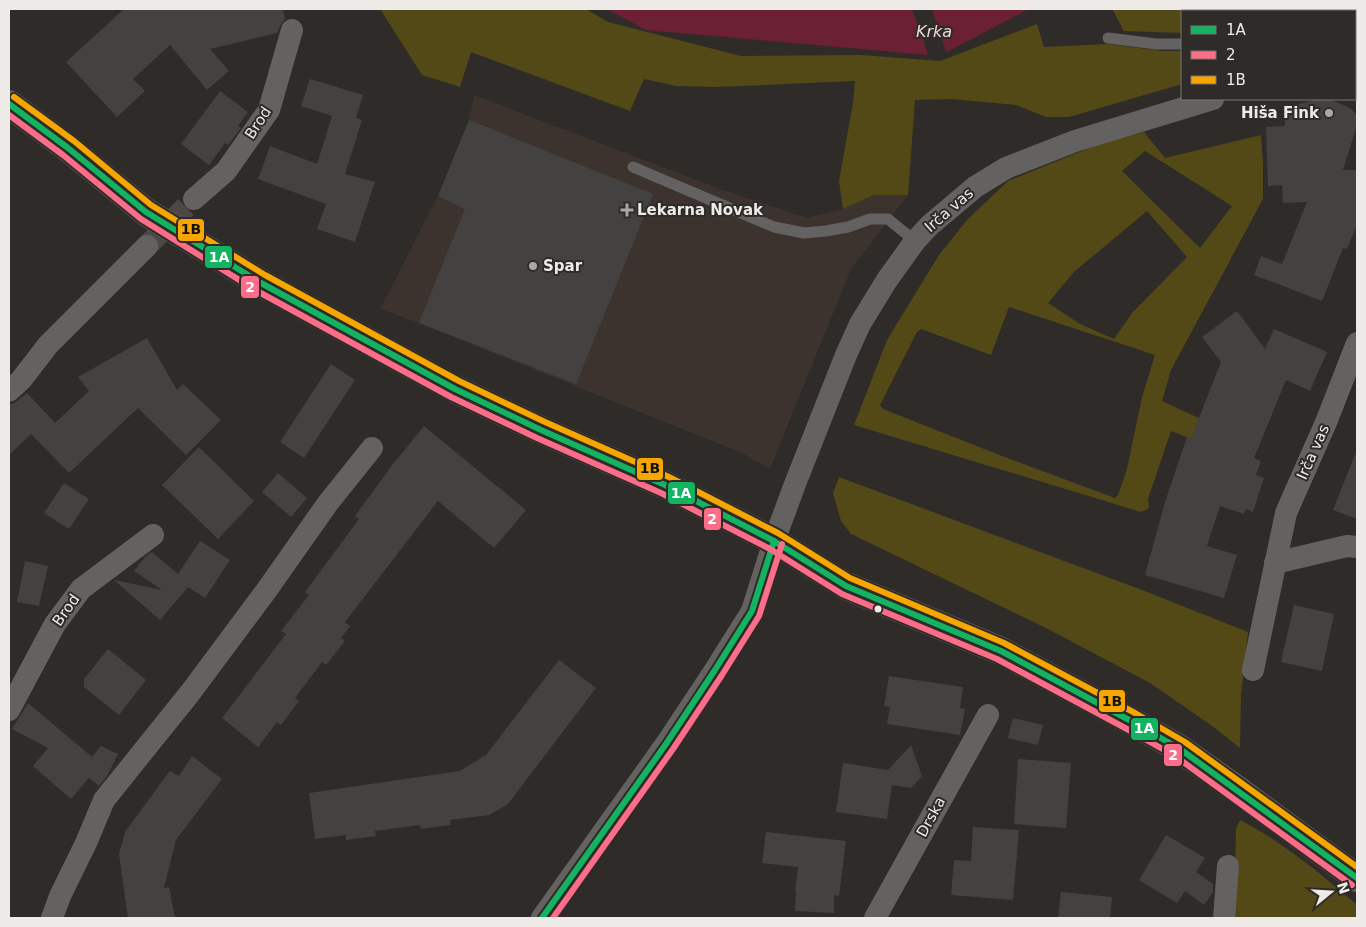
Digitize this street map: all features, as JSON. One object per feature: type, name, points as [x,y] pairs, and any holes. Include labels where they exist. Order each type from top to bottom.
[{"type":"main road","points":[[9,104],[68,148],[146,212],[261,283],[455,388],[541,430],[665,485],[774,541],[846,586],[1002,651],[1131,721],[1180,749],[1357,878]]},
{"type":"street","name":"Brod","points":[[194,199],[226,170],[269,110],[292,30]]},
{"type":"street","name":"Irča vas","points":[[542,918],[666,744],[752,611],[774,541],[846,355],[860,324],[887,280],[915,241],[930,225],[975,187],[1006,168],[1084,138],[1210,100]]},
{"type":"street","points":[[9,391],[21,380],[48,345],[147,246]]},
{"type":"street","name":"Irča vas","points":[[1254,670],[1286,513],[1327,420],[1357,343]]},
{"type":"street","points":[[52,918],[60,896],[86,843],[104,800],[190,693],[266,591],[328,503],[372,448]]},
{"type":"street","name":"Brod","points":[[9,710],[55,624],[81,589],[153,536]]},
{"type":"street","points":[[1275,563],[1346,546],[1357,547]]},
{"type":"street","name":"Drska","points":[[875,918],[988,715]]},
{"type":"street","points":[[1224,918],[1228,866]]},
{"type":"lane","points":[[1108,38],[1156,44],[1181,44]]},
{"type":"lane","points":[[633,167],[774,227],[804,233],[848,227],[870,218],[888,218],[915,241]]},
{"type":"shaded area","points":[[380,9],[586,9],[608,22],[741,56],[861,55],[940,61],[1037,24],[1044,47],[1107,44],[1163,51],[1181,51],[1181,84],[1069,117],[1046,117],[1016,105],[951,99],[915,100],[908,195],[874,195],[843,209],[839,181],[853,103],[855,81],[716,87],[676,86],[644,79],[630,111],[471,52],[460,87],[422,75]]},
{"type":"shaded area","points":[[1112,9],[1315,9],[1181,10],[1181,33],[1124,31]]},
{"type":"shaded area","points":[[474,95],[715,187],[807,218],[843,209],[874,195],[908,195],[851,269],[770,469],[744,454],[380,309],[438,196],[469,120]]},
{"type":"shaded area","points":[[1144,132],[1165,158],[1261,135],[1263,199],[1171,370],[1162,401],[1231,433],[1228,453],[1171,431],[1148,499],[1149,508],[1141,512],[854,425],[887,340],[939,255],[967,220],[1008,181],[1102,143]],"holes":[[[1145,151],[1232,206],[1200,248],[1122,171]],[[1147,211],[1187,257],[1132,313],[1114,339],[1080,324],[1048,303],[1074,272]],[[1009,307],[1155,355],[1142,397],[1127,469],[1118,495],[1115,498],[883,409],[880,405],[917,332],[921,329],[991,355]]]},
{"type":"shaded area","points":[[839,477],[1142,590],[1248,632],[1241,694],[1240,748],[1215,728],[1150,683],[1046,628],[851,534],[841,521],[833,493]]},
{"type":"shaded area","points":[[1240,820],[1286,848],[1330,882],[1357,905],[1357,918],[1234,918],[1236,829]]},
{"type":"water","name":"Krka","points":[[607,9],[1029,9],[939,56],[646,30]]},
{"type":"pier","points":[[912,9],[932,9],[947,54],[940,58],[929,57]]},
{"type":"building","points":[[124,9],[283,9],[285,19],[277,33],[210,49],[229,71],[207,90],[170,45],[133,79],[145,91],[117,117],[66,62]]},
{"type":"building","points":[[310,79],[363,95],[356,118],[362,120],[345,174],[375,182],[355,242],[317,229],[326,204],[258,179],[270,146],[317,164],[332,116],[301,106]]},
{"type":"building","points":[[220,91],[248,112],[238,126],[241,128],[228,145],[225,143],[209,165],[181,144]]},
{"type":"building","points":[[1315,100],[1331,100],[1350,108],[1357,115],[1357,125],[1343,170],[1357,170],[1357,225],[1347,249],[1343,248],[1322,301],[1254,275],[1261,256],[1282,264],[1307,202],[1283,203],[1282,185],[1268,186],[1266,127],[1285,126],[1284,108]]},
{"type":"building","name":"Spar","points":[[469,120],[653,194],[576,384],[419,323],[465,209],[438,196]]},
{"type":"building","points":[[1237,311],[1265,349],[1274,329],[1327,352],[1310,391],[1286,380],[1254,458],[1261,461],[1256,475],[1264,478],[1253,512],[1246,509],[1244,514],[1220,506],[1207,546],[1237,555],[1224,598],[1145,575],[1165,502],[1187,437],[1191,438],[1221,362],[1202,337]]},
{"type":"building","points":[[147,338],[177,390],[183,384],[221,420],[186,455],[138,408],[69,473],[31,434],[9,455],[9,404],[17,401],[27,393],[55,423],[89,391],[78,377]]},
{"type":"building","points":[[331,364],[355,380],[304,458],[280,442]]},
{"type":"building","points":[[424,426],[526,510],[494,548],[438,501],[345,622],[350,626],[341,638],[345,641],[326,665],[322,662],[295,698],[299,701],[281,725],[277,722],[258,747],[222,718],[286,634],[281,631],[309,595],[305,592],[359,519],[355,516]]},
{"type":"building","points":[[199,447],[254,501],[218,539],[162,485]]},
{"type":"building","points":[[1357,452],[1357,519],[1333,510]]},
{"type":"building","points":[[278,473],[307,498],[291,517],[262,492]]},
{"type":"building","points":[[64,483],[89,499],[69,529],[44,513]]},
{"type":"building","points":[[200,541],[230,560],[205,598],[188,587],[160,620],[114,580],[162,590],[134,571],[146,556],[152,552],[178,574]]},
{"type":"building","points":[[25,561],[48,566],[39,606],[17,602]]},
{"type":"building","points":[[1294,605],[1334,614],[1322,671],[1281,662]]},
{"type":"building","points":[[108,649],[146,680],[119,715],[84,687],[84,679]]},
{"type":"building","points":[[559,660],[596,688],[508,804],[489,815],[450,820],[451,825],[421,829],[420,825],[375,831],[376,836],[346,840],[346,835],[315,839],[309,793],[460,771],[486,755]]},
{"type":"building","points":[[889,676],[963,687],[960,708],[965,709],[960,735],[887,724],[890,707],[884,706]]},
{"type":"building","points":[[28,703],[92,757],[101,746],[118,754],[107,776],[99,786],[89,778],[71,799],[33,766],[48,748],[12,729]]},
{"type":"building","points":[[1013,718],[1043,725],[1038,745],[1008,738]]},
{"type":"building","points":[[911,745],[922,776],[911,788],[892,785],[887,819],[836,812],[843,763],[888,770]]},
{"type":"building","points":[[192,756],[222,779],[176,840],[164,888],[169,887],[175,918],[128,918],[119,854],[125,832],[170,771],[179,776]]},
{"type":"building","points":[[1018,759],[1071,763],[1066,828],[1014,824]]},
{"type":"building","points":[[973,827],[1019,830],[1013,900],[951,895],[954,860],[971,861]]},
{"type":"building","points":[[766,832],[846,841],[839,896],[834,895],[834,913],[795,911],[798,867],[762,863]]},
{"type":"building","points":[[1166,835],[1205,858],[1196,872],[1213,884],[1213,892],[1204,905],[1185,891],[1177,903],[1139,880]]},
{"type":"building","points":[[1061,892],[1112,897],[1110,918],[1058,918]]},
{"type":"tunnel","points":[[147,246],[194,199]]},
{"type":"transit line","name":"1B","points":[[14,97],[74,141],[151,205],[265,275],[459,381],[545,422],[669,477],[778,533],[850,578],[1004,643],[1135,713],[1185,742],[1357,867]]},
{"type":"transit line","name":"1A","points":[[9,104],[68,148],[146,212],[261,283],[455,389],[541,430],[665,485],[774,541],[846,586],[1001,651],[1131,721],[1180,749],[1357,878]]},
{"type":"transit line","name":"2","points":[[9,115],[63,155],[141,219],[257,291],[451,397],[537,438],[661,493],[770,549],[842,594],[997,659],[1127,729],[1175,756],[1352,885]]},
{"type":"transit line","name":"1A","points":[[542,918],[666,744],[752,611],[774,541]]},
{"type":"transit line","name":"2","points":[[553,918],[673,749],[759,616],[782,544]]},
{"type":"place","name":"Hiša Fink","points":[[1329,113]]},
{"type":"place","name":"Lekarna Novak","points":[[627,210]]},
{"type":"place","name":"Spar","points":[[533,266]]}]
